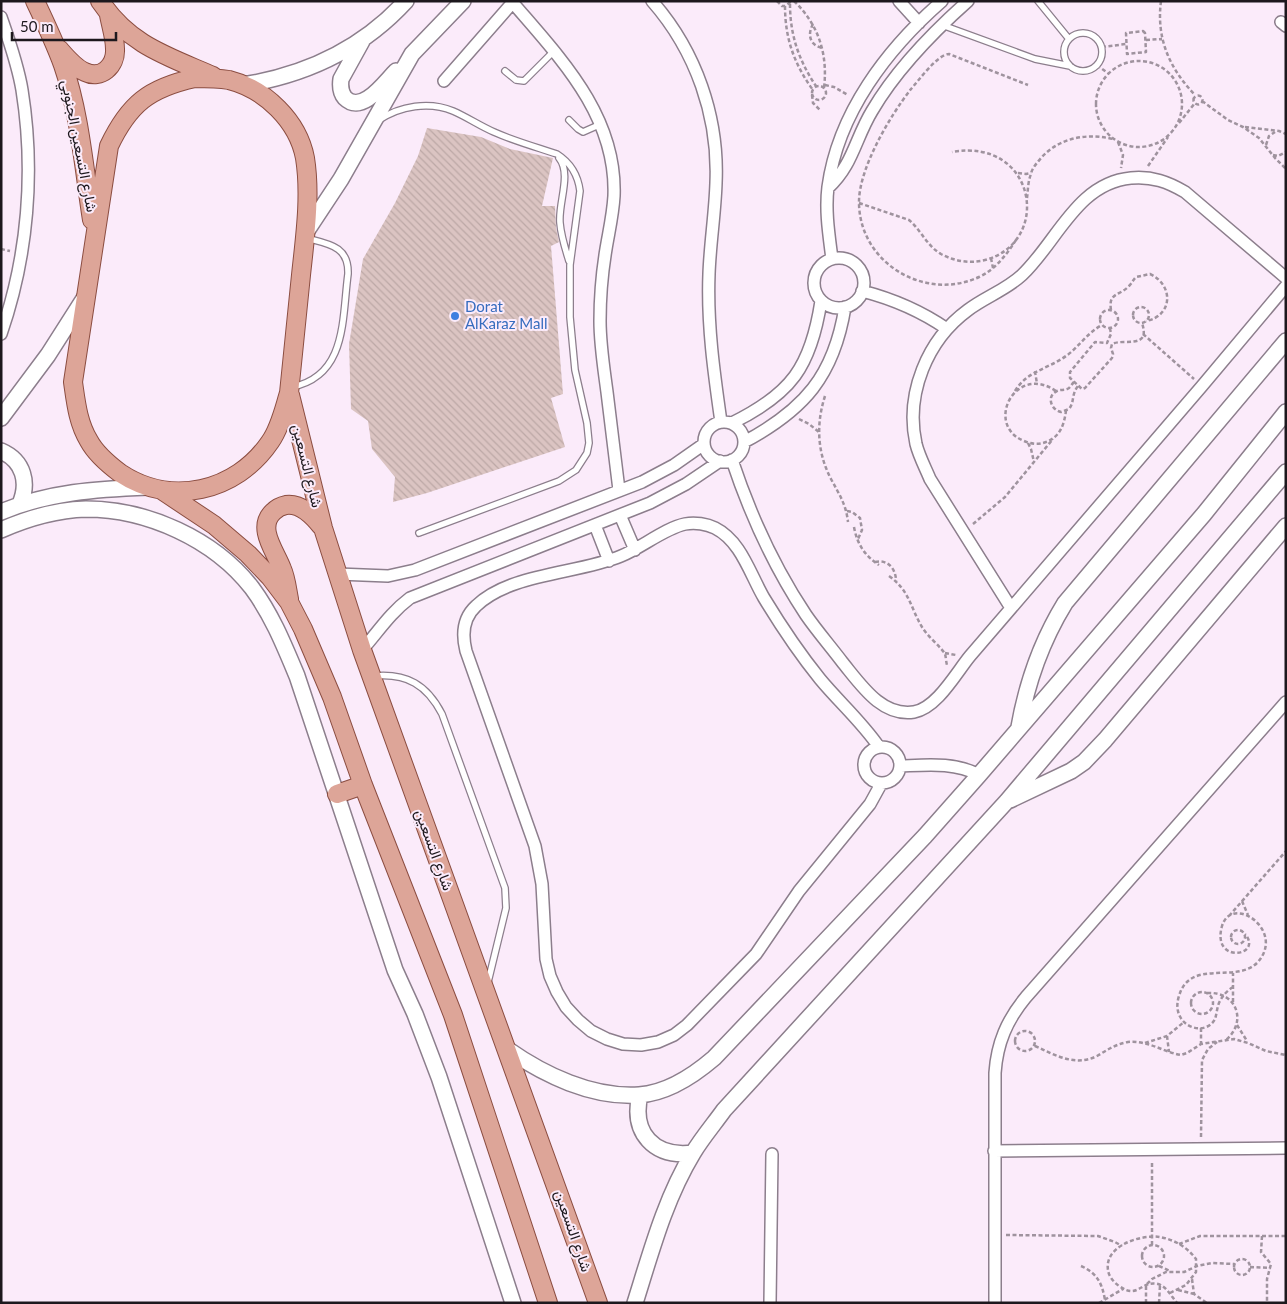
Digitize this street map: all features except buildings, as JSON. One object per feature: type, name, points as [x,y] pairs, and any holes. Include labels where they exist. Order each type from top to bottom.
[{"type":"main road","name":"شارع التسعين الجنوبي","points":[[35,1],[55,46],[70,90],[95,236]]},
{"type":"main road","points":[[242,85],[276,79],[317,65],[341,54],[363,40],[406,1]]},
{"type":"main road","points":[[363,40],[341,79],[340,86],[342,92],[351,102],[364,101],[370,98],[463,1]]},
{"type":"main road","points":[[55,46],[83,72],[99,74],[107,70],[115,57],[115,48],[104,8]]},
{"type":"main road","points":[[1,512],[20,504],[62,493],[83,490],[156,489],[195,491],[225,482],[251,465],[271,441],[283,412],[289,390],[306,235],[307,180],[304,156],[296,133],[282,113],[264,96],[242,85],[218,78],[137,41],[122,29],[104,8]]},
{"type":"main road","points":[[306,235],[341,179],[412,54]]},
{"type":"main road","points":[[218,78],[195,78],[172,83],[151,93],[133,107],[119,125],[109,146],[73,382],[77,413],[88,441],[108,464],[133,481],[156,489],[229,537],[270,577],[289,602],[332,697],[363,785],[453,1015],[548,1303]]},
{"type":"main road","points":[[1,418],[48,355],[86,296]]},
{"type":"main road","points":[[1019,727],[1032,672],[1046,636],[1065,603],[1286,341]]},
{"type":"main road","name":"شارع التسعين","points":[[289,390],[323,528],[362,650],[598,1303]]},
{"type":"main road","points":[[507,1049],[539,1069],[576,1085],[618,1095],[640,1095],[671,1086],[687,1079],[714,1058],[925,836],[980,775],[1019,727],[1204,514],[1286,412]]},
{"type":"main road","points":[[1,451],[13,458],[23,472],[25,488],[20,504]]},
{"type":"main road","points":[[635,1303],[658,1227],[674,1190],[693,1153],[724,1110],[1007,801],[1286,472]]},
{"type":"main road","points":[[289,602],[283,570],[266,532],[266,522],[278,508],[288,505],[306,510],[323,528]]},
{"type":"main road","points":[[1,530],[17,523],[50,514],[84,509],[111,511],[137,516],[189,536],[220,556],[251,587],[262,602],[278,632],[297,676],[395,970],[415,1014],[439,1078],[513,1303]]},
{"type":"main road","points":[[1007,801],[1058,778],[1084,762],[1105,740],[1286,526]]},
{"type":"main road","points":[[337,794],[363,785]]},
{"type":"main road","points":[[640,1095],[637,1107],[638,1119],[648,1140],[668,1153],[681,1155],[693,1153]]},
{"type":"street","points":[[652,1],[679,37],[693,64],[704,92],[712,122],[716,152],[716,182],[708,274],[708,305],[713,366],[727,423]]},
{"type":"street","points":[[899,1],[918,23]]},
{"type":"street","points":[[832,259],[827,212],[828,188],[838,146],[856,103],[882,66],[918,23],[942,1]]},
{"type":"street","points":[[828,188],[845,170],[870,114],[897,74],[942,25],[968,1]]},
{"type":"street","points":[[444,81],[514,2],[584,91],[601,124],[610,160],[614,195],[600,298],[600,339],[620,490]]},
{"type":"street","points":[[1,17],[12,47],[20,80],[28,129],[27,212],[14,291],[1,334]]},
{"type":"street","points":[[1011,608],[930,479],[916,444],[913,424],[914,405],[921,372],[937,342],[947,329],[969,309],[1020,278],[1034,264],[1083,200],[1095,190],[1125,178],[1156,179],[1171,184],[1185,192],[1286,278]]},
{"type":"street","points":[[840,258],[854,264],[863,276],[864,284],[862,291],[859,298],[852,304],[836,308],[828,306],[821,301],[814,288],[819,267],[832,259],[840,258]]},
{"type":"street","points":[[732,460],[743,492],[771,555],[787,586],[806,615],[850,671],[881,705],[904,713],[916,712],[928,707],[937,699],[970,656],[1286,286]]},
{"type":"street","points":[[862,291],[919,311],[947,329]]},
{"type":"street","points":[[727,423],[738,428],[743,434],[744,442],[738,456],[732,460],[720,461],[712,458],[707,452],[704,444],[708,430],[714,424],[727,423],[763,407],[789,384],[800,370],[814,337],[821,301]]},
{"type":"street","points":[[744,442],[778,423],[807,396],[819,381],[829,364],[836,346],[845,307]]},
{"type":"street","points":[[338,574],[388,576],[408,572],[658,474],[704,444]]},
{"type":"street","points":[[362,650],[386,619],[410,598],[620,515],[668,494],[720,461]]},
{"type":"street","points":[[620,515],[635,550]]},
{"type":"street","points":[[594,524],[609,561]]},
{"type":"street","points":[[879,747],[868,732],[820,679],[803,656],[770,608],[735,544],[726,534],[713,527],[700,524],[685,524],[609,561],[537,577],[501,591],[484,599],[475,607],[468,616],[464,628],[466,651],[535,846],[542,884],[546,959],[550,976],[566,1007],[592,1031],[607,1039],[623,1044],[641,1045],[658,1042],[688,1024],[756,954],[799,890],[870,804],[880,784]]},
{"type":"street","points":[[995,1303],[994,1151],[996,1060],[1003,1033],[1017,1008],[1286,702]]},
{"type":"street","points":[[887,747],[895,751],[901,766],[895,779],[888,783],[880,784],[872,781],[866,774],[864,766],[866,757],[871,750],[887,747]]},
{"type":"street","points":[[901,766],[948,766],[971,770],[980,775]]},
{"type":"street","points":[[994,1151],[1286,1148]]},
{"type":"street","points":[[770,1303],[772,1154]]},
{"type":"lane","points":[[1038,1],[1069,39]]},
{"type":"lane","points":[[942,25],[1035,59],[1070,66],[1084,71],[1097,65],[1102,53],[1099,41],[1088,33],[1081,33],[1069,39],[1065,45],[1064,52],[1070,66]]},
{"type":"lane","points":[[505,70],[516,80],[524,81],[554,51]]},
{"type":"lane","points":[[371,125],[395,111],[408,108],[429,106],[452,110],[493,132],[556,154],[569,164],[573,170],[580,191],[570,265],[572,343],[575,370],[589,433],[587,453],[582,462],[568,477],[419,533]]},
{"type":"lane","points":[[569,120],[583,132],[601,124]]},
{"type":"lane","points":[[556,154],[562,161],[564,168],[560,223],[570,265]]},
{"type":"lane","points":[[289,390],[322,373],[335,354],[339,343],[348,274],[346,257],[340,250],[306,235]]},
{"type":"lane","points":[[372,676],[400,677],[414,682],[426,690],[436,701],[503,880],[506,908],[485,991]]},
{"type":"path","points":[[777,1],[782,6],[785,6]]},
{"type":"path","points":[[1161,1],[1159,14],[1162,39],[1174,70],[1195,96],[1200,96],[1202,100],[1228,120],[1260,138],[1286,169]]},
{"type":"path","points":[[785,6],[792,2]]},
{"type":"path","points":[[785,6],[787,32],[793,57],[817,99],[824,98],[826,95],[823,48],[813,24],[792,2]]},
{"type":"path","points":[[792,2],[790,16],[794,41],[803,65],[816,86]]},
{"type":"path","points":[[813,24],[810,30],[812,42],[823,48]]},
{"type":"path","points":[[1127,32],[1145,32],[1145,40],[1145,53],[1127,54],[1127,32]]},
{"type":"path","points":[[1145,40],[1162,39]]},
{"type":"path","points":[[1102,47],[1126,44]]},
{"type":"path","points":[[1028,85],[949,54],[941,56],[910,92],[885,129],[863,180],[859,203],[865,233],[872,247],[893,269],[906,277],[936,285],[966,282],[980,276],[993,268],[1006,255],[1016,240],[1023,227],[1031,173],[1046,154],[1066,140],[1090,136],[1116,140]]},
{"type":"path","points":[[1142,61],[1165,69],[1179,88],[1182,100],[1182,112],[1171,134],[1162,141],[1145,146],[1128,146],[1116,140],[1105,131],[1099,120],[1096,108],[1101,84],[1109,74],[1118,67],[1130,62],[1142,61]]},
{"type":"path","points":[[1097,65],[1109,74]]},
{"type":"path","points":[[816,86],[824,86],[842,91],[856,103]]},
{"type":"path","points":[[816,86],[812,92],[813,103],[820,110]]},
{"type":"path","points":[[1195,96],[1193,99],[1195,103]]},
{"type":"path","points":[[1140,177],[1195,103],[1199,104],[1202,100]]},
{"type":"path","points":[[1243,127],[1279,131],[1285,134]]},
{"type":"path","points":[[1266,146],[1269,136],[1279,131]]},
{"type":"path","points":[[1109,183],[1118,174],[1123,162],[1122,150],[1116,140]]},
{"type":"path","points":[[952,152],[974,150],[994,154],[1016,172],[1023,185],[1026,199]]},
{"type":"path","points":[[1272,154],[1278,156],[1286,152]]},
{"type":"path","points":[[1016,172],[1021,174],[1031,173]]},
{"type":"path","points":[[859,203],[909,220],[928,243],[950,259],[978,262],[991,258],[1005,250],[1016,240]]},
{"type":"path","points":[[991,258],[993,268]]},
{"type":"path","points":[[1110,328],[1111,334],[1107,343],[1095,342],[1070,372],[1070,378],[1082,389],[1086,388],[1112,358],[1112,344],[1117,342],[1134,343],[1143,334],[1144,322],[1149,316],[1148,309],[1142,306],[1138,307],[1134,312],[1134,318],[1139,322],[1144,322],[1156,318],[1161,314],[1167,299],[1167,293],[1162,283],[1150,274],[1145,274],[1136,277],[1129,286],[1115,295],[1111,302],[1111,310],[1118,318],[1116,324],[1110,328]]},
{"type":"path","points":[[1102,325],[1100,316],[1104,311],[1111,310]]},
{"type":"path","points":[[1102,325],[1110,328]]},
{"type":"path","points":[[1054,438],[1041,444],[1020,440],[1008,426],[1005,417],[1009,400],[1023,380],[1035,371],[1052,365],[1068,355],[1088,334],[1102,325]]},
{"type":"path","points":[[1143,334],[1202,386]]},
{"type":"path","points":[[1035,371],[1037,384]]},
{"type":"path","points":[[1066,411],[1056,411],[1053,408],[1051,399],[1056,392],[1068,388],[1074,382]]},
{"type":"path","points":[[1014,392],[1021,387],[1037,384],[1056,392]]},
{"type":"path","points":[[963,531],[1005,497],[1061,431],[1065,422],[1066,411],[1071,406],[1073,392],[1078,386]]},
{"type":"path","points":[[825,396],[819,419],[822,456],[825,467],[842,497],[848,522]]},
{"type":"path","points":[[785,417],[801,420],[819,432]]},
{"type":"path","points":[[1028,443],[1034,462]]},
{"type":"path","points":[[846,511],[857,514],[860,518],[862,530],[858,541]]},
{"type":"path","points":[[854,527],[858,541],[868,556],[879,565]]},
{"type":"path","points":[[875,562],[884,562],[891,566],[895,573],[896,581]]},
{"type":"path","points":[[889,576],[906,592],[928,636],[945,653]]},
{"type":"path","points":[[1245,934],[1246,938],[1241,944],[1237,945],[1231,939],[1232,935],[1238,930],[1245,934],[1248,938],[1247,948],[1238,954],[1228,952],[1222,942],[1221,935],[1224,923],[1286,851]]},
{"type":"path","points":[[1242,901],[1248,915]]},
{"type":"path","points":[[1228,918],[1234,915],[1248,915],[1257,919],[1264,927],[1267,936],[1267,946],[1264,955],[1258,963],[1250,968],[1233,973],[1197,975],[1184,985],[1180,992],[1177,1008],[1179,1016],[1189,1026],[1201,1028],[1212,1024],[1224,996],[1233,987]]},
{"type":"path","points":[[1226,1040],[1235,1030],[1237,1024],[1236,1010],[1233,1003],[1233,973]]},
{"type":"path","points":[[1213,1004],[1207,1012],[1202,1014],[1193,1010],[1191,1005],[1193,996],[1202,992],[1218,993],[1233,1003]]},
{"type":"path","points":[[1207,993],[1213,1004]]},
{"type":"path","points":[[1213,1004],[1219,1005]]},
{"type":"path","points":[[1144,1043],[1167,1036],[1184,1022]]},
{"type":"path","points":[[1237,1024],[1248,1043]]},
{"type":"path","points":[[1201,1028],[1201,1044]]},
{"type":"path","points":[[1024,1031],[1034,1035],[1036,1040],[1035,1046],[1030,1050],[1018,1049],[1015,1044],[1019,1033],[1024,1031]]},
{"type":"path","points":[[1167,1036],[1169,1052]]},
{"type":"path","points":[[1035,1046],[1065,1059],[1075,1061],[1095,1057],[1119,1044],[1136,1042],[1181,1055],[1187,1054],[1201,1044],[1241,1040],[1266,1051],[1286,1054]]},
{"type":"path","points":[[1201,1149],[1202,1060],[1208,1049],[1219,1041]]},
{"type":"path","points":[[1152,1149],[1152,1244]]},
{"type":"path","points":[[995,1235],[1098,1236],[1122,1246]]},
{"type":"path","points":[[1178,1244],[1200,1236],[1286,1236]]},
{"type":"path","points":[[1262,1236],[1262,1252],[1271,1268],[1267,1279],[1267,1303]]},
{"type":"path","points":[[1170,1293],[1178,1290],[1192,1278],[1197,1266],[1196,1259],[1191,1252],[1178,1244],[1170,1240],[1152,1237],[1136,1239],[1122,1246],[1111,1258],[1108,1265],[1112,1279],[1123,1289],[1130,1292],[1135,1292],[1160,1274],[1184,1272],[1197,1266],[1212,1263],[1234,1264]]},
{"type":"path","points":[[1152,1244],[1162,1250],[1164,1255],[1163,1261],[1159,1265],[1153,1267],[1143,1262],[1143,1250],[1147,1246],[1152,1244]]},
{"type":"path","points":[[1239,1258],[1247,1260],[1250,1267],[1246,1274],[1238,1274],[1233,1268],[1239,1258]]},
{"type":"path","points":[[1159,1265],[1171,1272]]},
{"type":"path","points":[[1081,1266],[1096,1276],[1101,1283],[1105,1300]]},
{"type":"path","points":[[1250,1267],[1271,1268]]},
{"type":"path","points":[[1192,1278],[1194,1294]]},
{"type":"path","points":[[1146,1285],[1160,1285],[1170,1293],[1177,1303]]},
{"type":"path","points":[[1146,1285],[1146,1303]]},
{"type":"path","points":[[1159,1303],[1160,1285]]},
{"type":"path","points":[[1099,1303],[1123,1289]]},
{"type":"path","points":[[1178,1290],[1194,1294],[1207,1303]]},
{"type":"place","name":"Dorat AlKaraz Mall","points":[[455,316]]}]
